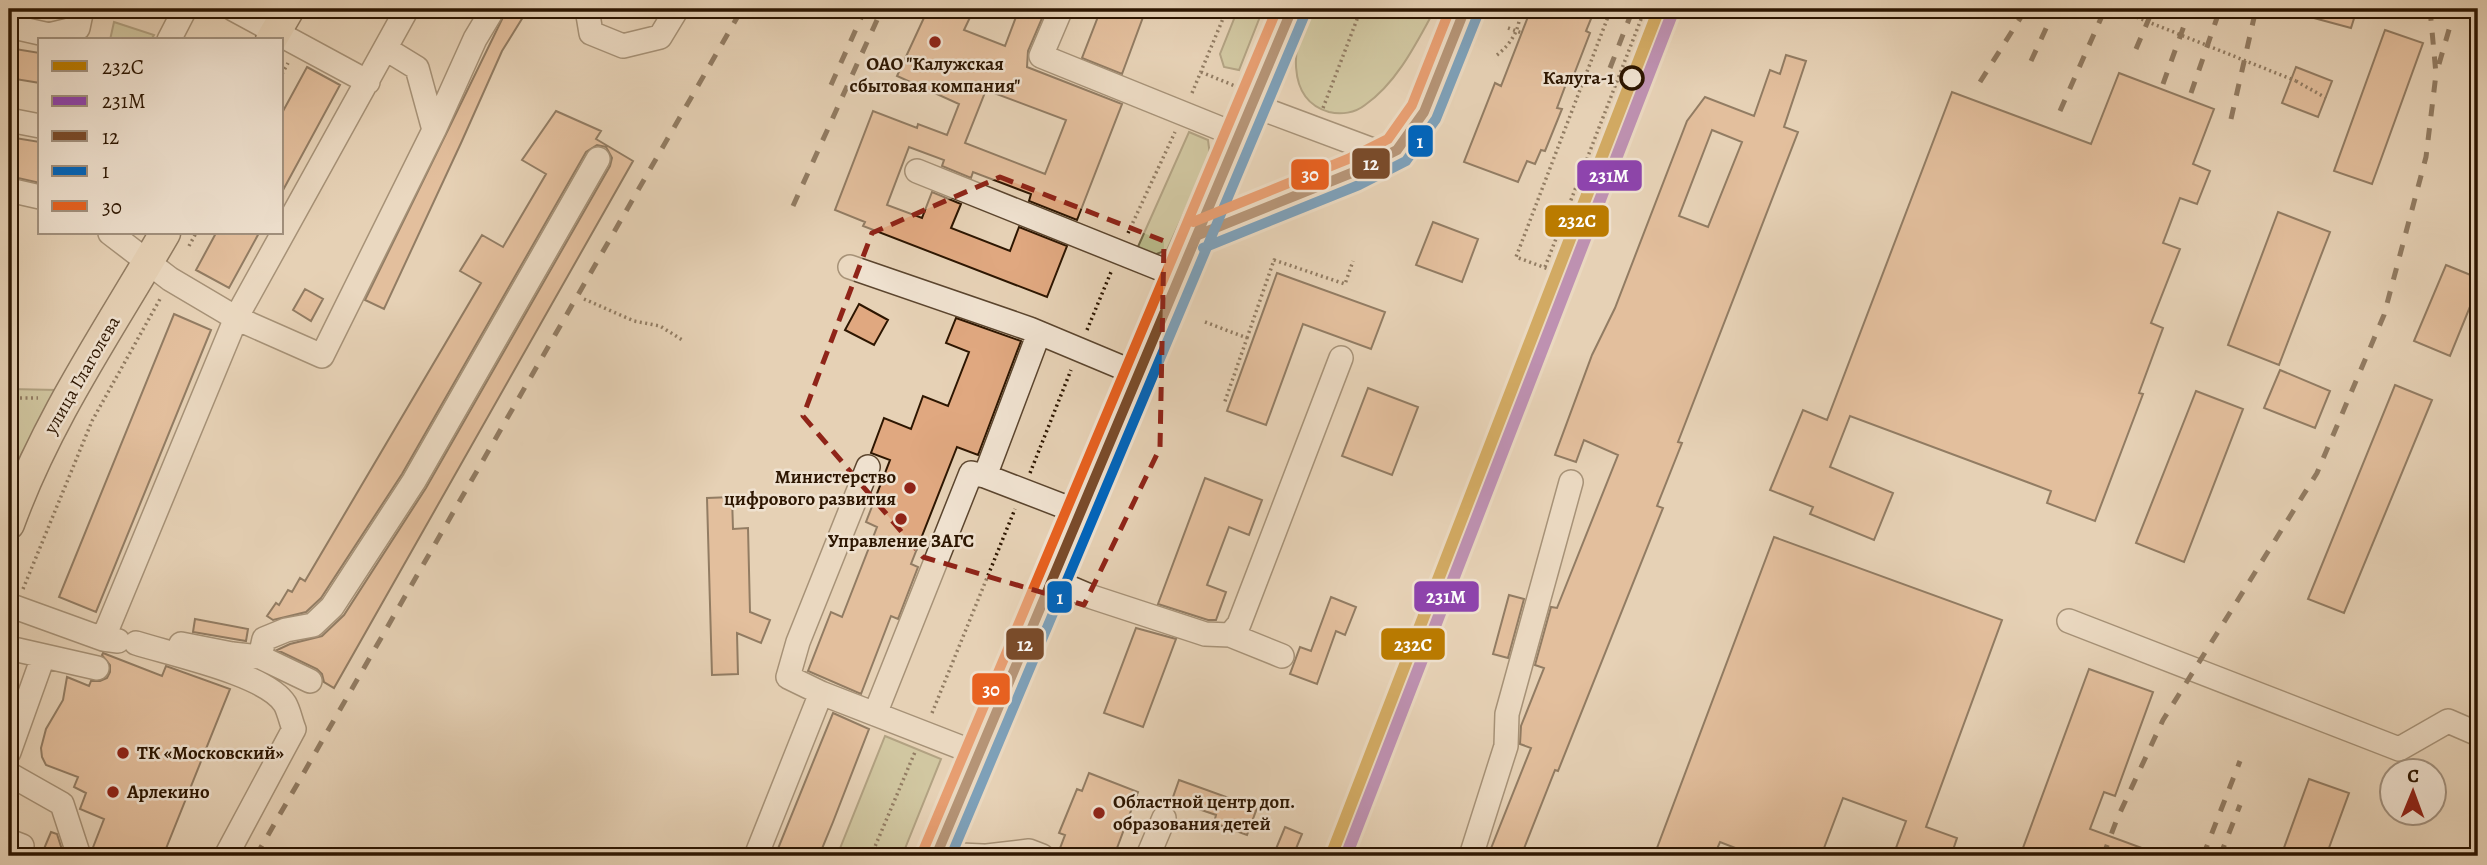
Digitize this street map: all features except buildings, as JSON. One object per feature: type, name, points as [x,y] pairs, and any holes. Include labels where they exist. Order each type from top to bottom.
[{"type":"main road","points":[[937,855],[1239,136],[1247,97],[1292,9]]},
{"type":"main road","points":[[1198,235],[1354,172],[1397,150],[1424,112],[1465,9]]},
{"type":"main road","name":"улица Глаголева","points":[[9,523],[29,474],[78,378],[159,271],[165,234]]},
{"type":"lane","points":[[9,26],[49,35],[78,28],[82,9]]},
{"type":"lane","points":[[170,38],[185,9]]},
{"type":"lane","points":[[233,9],[278,27],[368,82]]},
{"type":"lane","points":[[284,232],[407,9]]},
{"type":"lane","points":[[111,234],[159,271],[236,318],[322,356],[434,130],[475,39],[493,9]]},
{"type":"lane","points":[[587,9],[591,33],[623,46],[660,37],[677,9]]},
{"type":"lane","points":[[1061,9],[1041,57],[1239,136]]},
{"type":"lane","points":[[386,48],[417,68],[434,130]]},
{"type":"lane","points":[[1247,97],[1386,155]]},
{"type":"lane","points":[[9,120],[38,126]]},
{"type":"lane","points":[[260,657],[264,639],[286,630],[313,625],[332,607],[414,481],[598,159]]},
{"type":"lane","points":[[917,171],[1181,277]]},
{"type":"lane","points":[[9,190],[38,197]]},
{"type":"lane","points":[[103,639],[236,318],[283,234]]},
{"type":"lane","points":[[850,267],[1039,333],[1139,375]]},
{"type":"lane","points":[[985,476],[1039,333]]},
{"type":"lane","points":[[1230,635],[1240,624],[1341,358]]},
{"type":"lane","points":[[868,467],[798,642],[788,677],[875,715],[978,754]]},
{"type":"lane","points":[[875,715],[971,473],[1081,513]]},
{"type":"lane","points":[[1471,856],[1506,746],[1507,714],[1571,482]]},
{"type":"lane","points":[[1052,580],[1092,597],[1205,634],[1230,635],[1282,656]]},
{"type":"lane","points":[[12,607],[103,639],[186,644],[260,657],[310,681]]},
{"type":"lane","points":[[2069,621],[2399,750],[2448,721],[2478,734]]},
{"type":"lane","points":[[136,643],[235,673],[264,685],[284,703],[294,729],[226,856]]},
{"type":"lane","points":[[9,648],[96,668]]},
{"type":"lane","points":[[9,752],[43,657]]},
{"type":"lane","points":[[756,856],[821,693]]},
{"type":"lane","points":[[9,775],[62,804],[79,856]]},
{"type":"lane","points":[[1148,856],[1164,818]]},
{"type":"lane","points":[[9,841],[22,846],[18,856]]},
{"type":"lane","points":[[937,855],[985,856],[1029,851],[1042,856]]},
{"type":"path","points":[[871,856],[1119,252],[1183,115],[1227,9]]},
{"type":"path","points":[[1323,110],[1361,9]]},
{"type":"path","points":[[1497,55],[1510,45],[1520,17],[1518,9]]},
{"type":"path","points":[[1562,274],[1516,257],[1611,9]]},
{"type":"path","points":[[1545,267],[1645,9]]},
{"type":"path","points":[[2116,9],[2295,82],[2326,98]]},
{"type":"path","points":[[1508,28],[1522,33]]},
{"type":"path","points":[[1201,72],[1247,97]]},
{"type":"path","points":[[12,607],[159,271],[195,234]]},
{"type":"path","points":[[1224,404],[1274,260],[1345,284],[1353,261]]},
{"type":"path","points":[[583,299],[635,321],[660,326],[684,341]]},
{"type":"path","points":[[1205,322],[1247,338]]},
{"type":"path","points":[[9,398],[42,398]]},
{"type":"highlighted area","points":[[1000,177],[1164,241],[1160,448],[1084,605],[923,557],[803,416],[872,233]]},
{"type":"green space","points":[[1238,9],[1263,9],[1239,70],[1224,67],[1220,54]]},
{"type":"green space","points":[[1306,9],[1435,9],[1405,61],[1387,85],[1361,108],[1338,113],[1314,105],[1304,95],[1299,82],[1296,53]]},
{"type":"green space","points":[[114,22],[154,35],[152,38],[110,38]]},
{"type":"green space","points":[[1189,132],[1208,140],[1210,156],[1167,250],[1154,255],[1137,249]]},
{"type":"green space","points":[[9,389],[57,390],[21,455],[9,489]]},
{"type":"green space","points":[[885,736],[941,759],[902,856],[837,856]]},
{"type":"railway","points":[[612,15],[616,9]]},
{"type":"railway","points":[[256,856],[742,9]]},
{"type":"railway","points":[[831,85],[865,9]]},
{"type":"railway","points":[[793,206],[882,9]]},
{"type":"railway","points":[[1610,68],[1633,9]]},
{"type":"railway","points":[[1980,82],[2026,9]]},
{"type":"railway","points":[[2031,61],[2055,9]]},
{"type":"railway","points":[[2060,111],[2105,9]]},
{"type":"railway","points":[[2136,49],[2153,9]]},
{"type":"railway","points":[[2163,84],[2190,9]]},
{"type":"railway","points":[[2191,93],[2220,9]]},
{"type":"railway","points":[[2231,119],[2256,9]]},
{"type":"railway","points":[[2103,856],[2117,819],[2163,720],[2317,473],[2384,315],[2426,157],[2436,74],[2430,9]]},
{"type":"railway","points":[[2439,64],[2455,9]]},
{"type":"railway","points":[[2203,856],[2240,761]]},
{"type":"railway","points":[[2220,856],[2240,805]]},
{"type":"transit line","name":"30","points":[[923,851],[1277,9]]},
{"type":"transit line","name":"12","points":[[936,856],[1292,9]]},
{"type":"transit line","name":"30","points":[[1193,222],[1348,159],[1388,139],[1412,105],[1450,9]]},
{"type":"transit line","name":"12","points":[[1198,235],[1354,172],[1397,150],[1424,112],[1465,9]]},
{"type":"transit line","name":"232C","points":[[1331,856],[1659,9]]},
{"type":"transit line","name":"1","points":[[951,856],[1305,14]]},
{"type":"transit line","name":"1","points":[[1203,248],[1359,185],[1406,161],[1436,119],[1478,14]]},
{"type":"transit line","name":"231М","points":[[1346,856],[1672,14]]},
{"type":"place","name":"ОАО \"Калужская сбытовая компания\"","points":[[935,42]]},
{"type":"place","name":"Калуга-1","points":[[1632,78]]},
{"type":"place","name":"Министерство цифрового развития","points":[[910,488]]},
{"type":"place","name":"Управление ЗАГС","points":[[901,519]]},
{"type":"place","name":"ТК «Московский»","points":[[123,753]]},
{"type":"place","name":"Арлекино","points":[[113,792]]},
{"type":"place","name":"Областной центр доп. образования детей","points":[[1099,813]]}]
